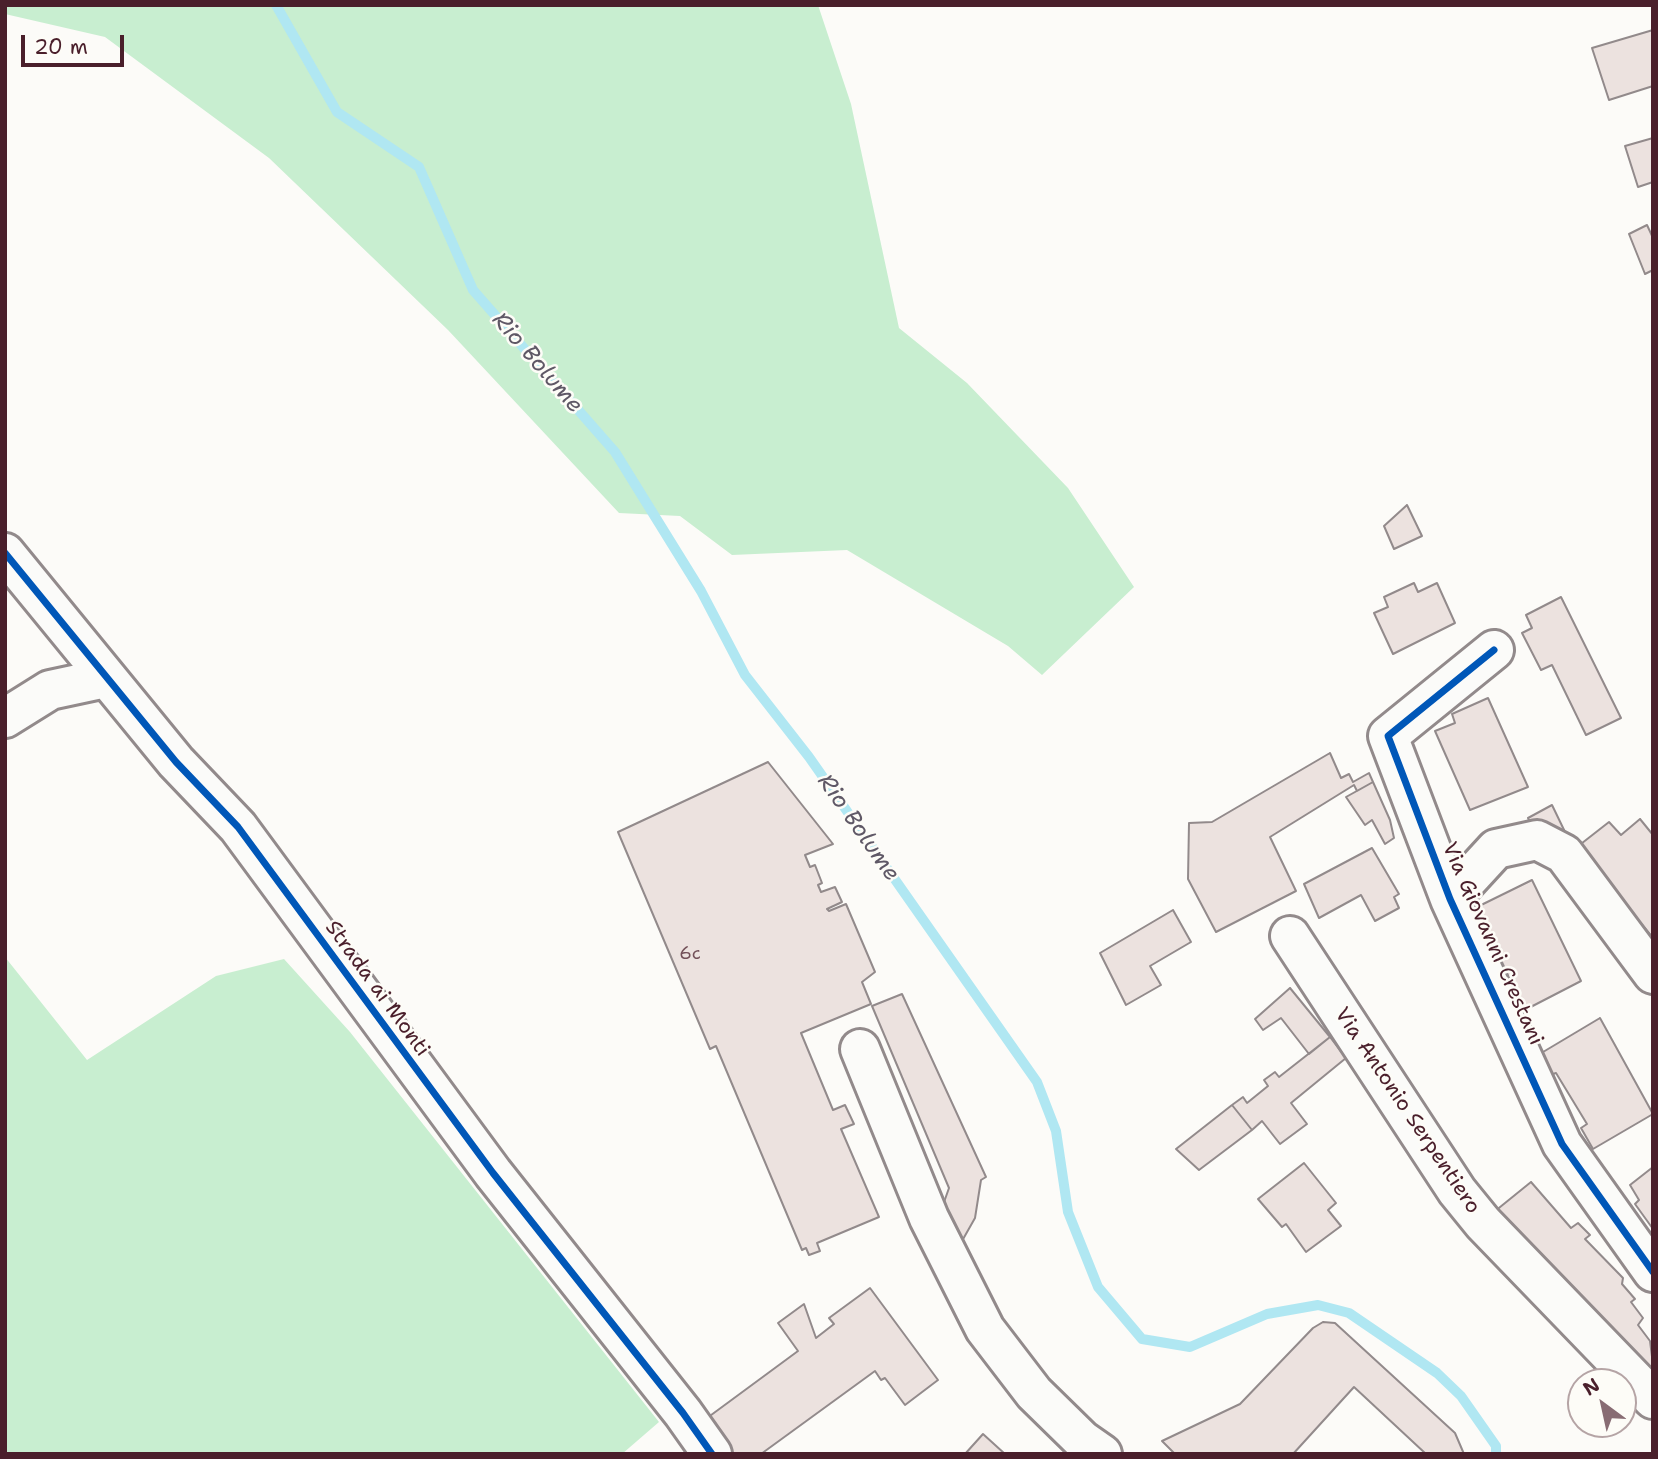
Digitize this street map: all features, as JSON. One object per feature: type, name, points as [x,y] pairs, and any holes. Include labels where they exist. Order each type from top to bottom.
[{"type":"street","name":"Strada ai Monti","points":[[5,554],[176,762],[238,827],[493,1173],[712,1454]]},
{"type":"street","name":"Via Giovanni Crestani","points":[[1494,650],[1388,736],[1450,899],[1562,1144],[1653,1272]]},
{"type":"street","points":[[5,719],[50,690],[106,678]]},
{"type":"street","name":"Via Giovanni Crestani","points":[[1450,899],[1496,849],[1537,840],[1564,854],[1653,974]]},
{"type":"street","name":"Via Antonio Serpentiero","points":[[1290,936],[1457,1191],[1483,1223],[1653,1398]]},
{"type":"street","points":[[860,1049],[929,1218],[985,1329],[1034,1393],[1082,1440],[1102,1454]]},
{"type":"green space","points":[[5,5],[818,5],[851,104],[899,328],[967,383],[1068,488],[1134,587],[1042,675],[1008,646],[847,550],[732,555],[680,516],[619,513],[448,330],[269,158],[105,37],[5,14]]},
{"type":"green space","points":[[5,957],[87,1060],[216,976],[284,959],[350,1032],[659,1422],[622,1454],[5,1454]]},
{"type":"building","points":[[1653,30],[1653,86],[1609,100],[1592,48]]},
{"type":"building","points":[[1653,138],[1653,182],[1638,187],[1625,146]]},
{"type":"building","points":[[1647,225],[1653,238],[1653,270],[1645,274],[1629,234]]},
{"type":"building","points":[[1407,505],[1422,536],[1394,549],[1384,526]]},
{"type":"building","points":[[1414,583],[1418,592],[1437,583],[1455,623],[1393,654],[1374,613],[1388,607],[1384,597]]},
{"type":"building","points":[[1561,597],[1621,718],[1586,735],[1552,665],[1541,670],[1522,633],[1532,628],[1526,615]]},
{"type":"building","points":[[1488,698],[1528,787],[1470,810],[1435,731],[1455,723],[1452,714]]},
{"type":"building","points":[[1330,753],[1341,778],[1349,774],[1353,782],[1369,773],[1373,782],[1357,791],[1354,785],[1270,837],[1296,891],[1216,932],[1188,879],[1189,823],[1212,822]]},
{"type":"building","points":[[768,762],[833,844],[805,855],[810,867],[815,865],[822,883],[818,885],[821,892],[835,887],[842,902],[827,909],[829,911],[846,904],[875,972],[862,982],[871,1004],[801,1033],[833,1110],[845,1105],[854,1124],[841,1129],[879,1217],[817,1243],[820,1251],[809,1255],[806,1248],[802,1250],[716,1046],[710,1049],[618,832]]},
{"type":"building","points":[[1373,782],[1390,820],[1394,838],[1385,844],[1372,820],[1365,825],[1346,797]]},
{"type":"building","points":[[1552,805],[1566,834],[1535,833],[1528,818]]},
{"type":"building","points":[[1640,819],[1653,835],[1653,938],[1577,847],[1609,822],[1621,835]]},
{"type":"building","points":[[1372,848],[1399,894],[1394,897],[1399,908],[1375,921],[1361,895],[1319,918],[1304,884]]},
{"type":"building","points":[[1532,880],[1581,981],[1521,1012],[1471,910]]},
{"type":"building","points":[[1173,910],[1191,942],[1150,966],[1161,985],[1126,1005],[1100,953]]},
{"type":"building","points":[[1290,988],[1330,1037],[1309,1054],[1281,1018],[1263,1030],[1255,1019]]},
{"type":"building","points":[[902,994],[986,1177],[981,1180],[975,1218],[962,1241],[943,1205],[949,1188],[872,1006]]},
{"type":"building","points":[[1600,1018],[1653,1114],[1593,1149],[1581,1128],[1587,1124],[1556,1073],[1550,1075],[1538,1055]]},
{"type":"building","points":[[1330,1037],[1346,1058],[1291,1103],[1307,1124],[1280,1144],[1262,1121],[1252,1130],[1232,1105],[1243,1097],[1247,1103],[1268,1086],[1264,1080],[1275,1072],[1279,1077]]},
{"type":"building","points":[[1232,1105],[1252,1130],[1199,1170],[1176,1149]]},
{"type":"building","points":[[1304,1163],[1336,1203],[1328,1210],[1341,1226],[1306,1252],[1286,1224],[1282,1227],[1258,1199]]},
{"type":"building","points":[[1653,1167],[1653,1229],[1635,1204],[1639,1200],[1630,1185]]},
{"type":"building","points":[[1531,1182],[1571,1228],[1578,1223],[1590,1235],[1585,1239],[1623,1278],[1622,1284],[1635,1299],[1631,1302],[1643,1318],[1638,1325],[1650,1341],[1653,1365],[1641,1372],[1489,1216]]},
{"type":"building","points":[[870,1288],[938,1380],[905,1405],[885,1378],[881,1380],[875,1371],[761,1454],[728,1454],[703,1421],[798,1351],[778,1323],[804,1304],[816,1338],[834,1324],[829,1318]]},
{"type":"building","points":[[1323,1322],[1335,1323],[1455,1433],[1464,1454],[1426,1454],[1354,1387],[1293,1454],[1175,1454],[1162,1441],[1240,1404],[1313,1328]]},
{"type":"building","points":[[983,1434],[1005,1454],[965,1454]]},
{"type":"waterway","name":"Rio Bolume","points":[[276,5],[337,112],[419,167],[473,290],[615,452],[701,591],[745,675],[809,757],[1037,1082],[1056,1131],[1068,1212],[1098,1287],[1142,1339],[1190,1347],[1267,1314],[1318,1305],[1349,1313],[1437,1373],[1461,1396],[1496,1446],[1496,1454]]},
{"type":"cycle path","points":[[5,553],[176,762],[238,827],[493,1173],[683,1413],[712,1454]]},
{"type":"cycle path","points":[[1494,650],[1388,736],[1450,899],[1562,1144],[1653,1272]]}]
